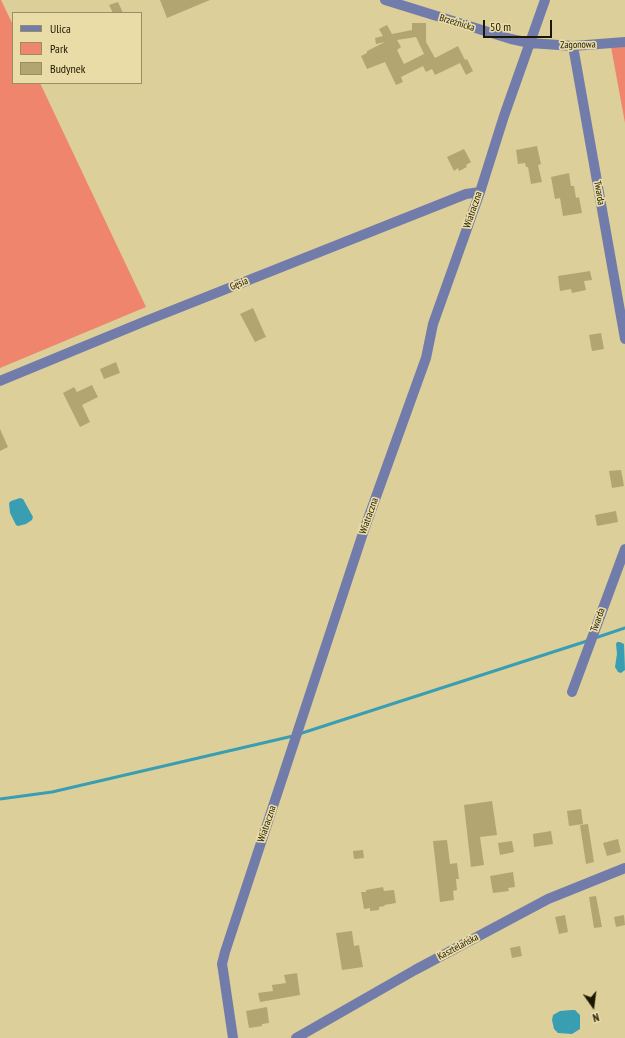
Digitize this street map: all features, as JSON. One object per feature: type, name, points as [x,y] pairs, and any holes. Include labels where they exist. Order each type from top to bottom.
[{"type":"street","name":"Brzeźnicka","points":[[385,0],[530,44]]},
{"type":"street","name":"Wiatraczna","points":[[233,1038],[223,970],[224,958],[238,909],[364,530],[426,358],[433,324],[480,192],[504,116],[545,0]]},
{"type":"street","name":"Zagonowa","points":[[530,44],[573,46],[625,42]]},
{"type":"street","name":"Twarda","points":[[573,46],[625,339]]},
{"type":"street","name":"Gęsia","points":[[0,382],[148,320],[466,194],[480,192]]},
{"type":"street","name":"Twarda","points":[[572,692],[625,549]]},
{"type":"street","name":"Kasztelańska","points":[[296,1038],[415,970],[548,899],[625,868]]},
{"type":"green space","points":[[1,0],[12,23],[12,84],[40,84],[146,307],[0,368]]},
{"type":"green space","points":[[625,46],[625,123],[611,47]]},
{"type":"water","points":[[20,498],[23,499],[33,517],[32,520],[26,524],[18,526],[10,513],[9,503]]},
{"type":"water","points":[[617,642],[624,644],[625,670],[621,673],[618,672],[615,667]]},
{"type":"water","points":[[575,1010],[580,1015],[580,1029],[572,1034],[558,1033],[554,1029],[552,1020],[553,1015],[560,1011]]},
{"type":"building","points":[[160,0],[210,0],[167,18]]},
{"type":"building","points":[[118,2],[123,12],[112,12],[109,5]]},
{"type":"building","points":[[412,23],[426,23],[426,42],[435,58],[458,46],[465,60],[467,59],[473,71],[466,75],[460,63],[435,75],[432,69],[426,72],[423,66],[401,77],[403,82],[396,85],[385,62],[367,69],[361,56],[367,53],[367,51],[385,42],[376,44],[375,38],[383,36],[379,29],[387,25],[392,34],[412,30]],"holes":[[[416,37],[424,54],[404,64],[397,50],[401,47],[397,40]]]},
{"type":"building","points":[[537,146],[541,164],[538,165],[542,182],[531,184],[528,167],[526,167],[525,163],[518,164],[516,150]]},
{"type":"building","points":[[464,149],[471,162],[466,165],[467,167],[459,171],[458,168],[454,171],[447,157]]},
{"type":"building","points":[[569,173],[571,186],[574,186],[576,198],[579,197],[582,213],[563,216],[560,198],[555,199],[551,177]]},
{"type":"building","points":[[590,271],[592,280],[584,281],[586,290],[572,293],[571,289],[560,291],[558,276]]},
{"type":"building","points":[[253,308],[266,337],[255,342],[240,314]]},
{"type":"building","points":[[601,333],[604,349],[592,351],[589,335]]},
{"type":"building","points":[[116,362],[120,373],[104,379],[100,369]]},
{"type":"building","points":[[92,385],[98,397],[82,405],[90,422],[80,427],[63,393],[74,387],[77,392]]},
{"type":"building","points":[[0,429],[8,447],[0,451]]},
{"type":"building","points":[[621,470],[624,486],[612,488],[609,471]]},
{"type":"building","points":[[616,511],[618,522],[597,526],[595,515]]},
{"type":"building","points":[[492,801],[497,835],[480,837],[484,865],[471,867],[464,805]]},
{"type":"building","points":[[581,809],[583,824],[569,826],[567,811]]},
{"type":"building","points":[[588,824],[594,862],[586,864],[580,825]]},
{"type":"building","points":[[551,831],[553,844],[534,847],[533,834]]},
{"type":"building","points":[[618,839],[621,852],[607,856],[603,843]]},
{"type":"building","points":[[447,840],[450,864],[457,863],[459,879],[456,879],[457,890],[453,891],[454,900],[440,902],[433,841]]},
{"type":"building","points":[[512,841],[514,852],[500,855],[498,843]]},
{"type":"building","points":[[363,850],[364,858],[354,859],[353,851]]},
{"type":"building","points":[[513,872],[515,887],[508,888],[509,891],[493,893],[490,876]]},
{"type":"building","points":[[383,887],[384,891],[394,890],[396,903],[379,907],[379,910],[370,911],[370,908],[364,909],[361,892]]},
{"type":"building","points":[[596,896],[602,927],[594,928],[589,897]]},
{"type":"building","points":[[565,915],[568,932],[559,934],[555,917]]},
{"type":"building","points":[[624,915],[625,925],[616,927],[614,917]]},
{"type":"building","points":[[352,931],[354,946],[359,945],[363,967],[342,970],[336,933]]},
{"type":"building","points":[[520,946],[522,956],[512,958],[510,948]]},
{"type":"building","points":[[297,973],[300,995],[260,1002],[258,993],[273,991],[272,985],[286,983],[284,975]]},
{"type":"building","points":[[267,1007],[269,1023],[262,1024],[262,1026],[249,1028],[246,1011]]},
{"type":"waterway","points":[[595,638],[625,628]]},
{"type":"waterway","points":[[299,734],[587,641]]},
{"type":"waterway","points":[[0,799],[52,792],[293,736]]}]
